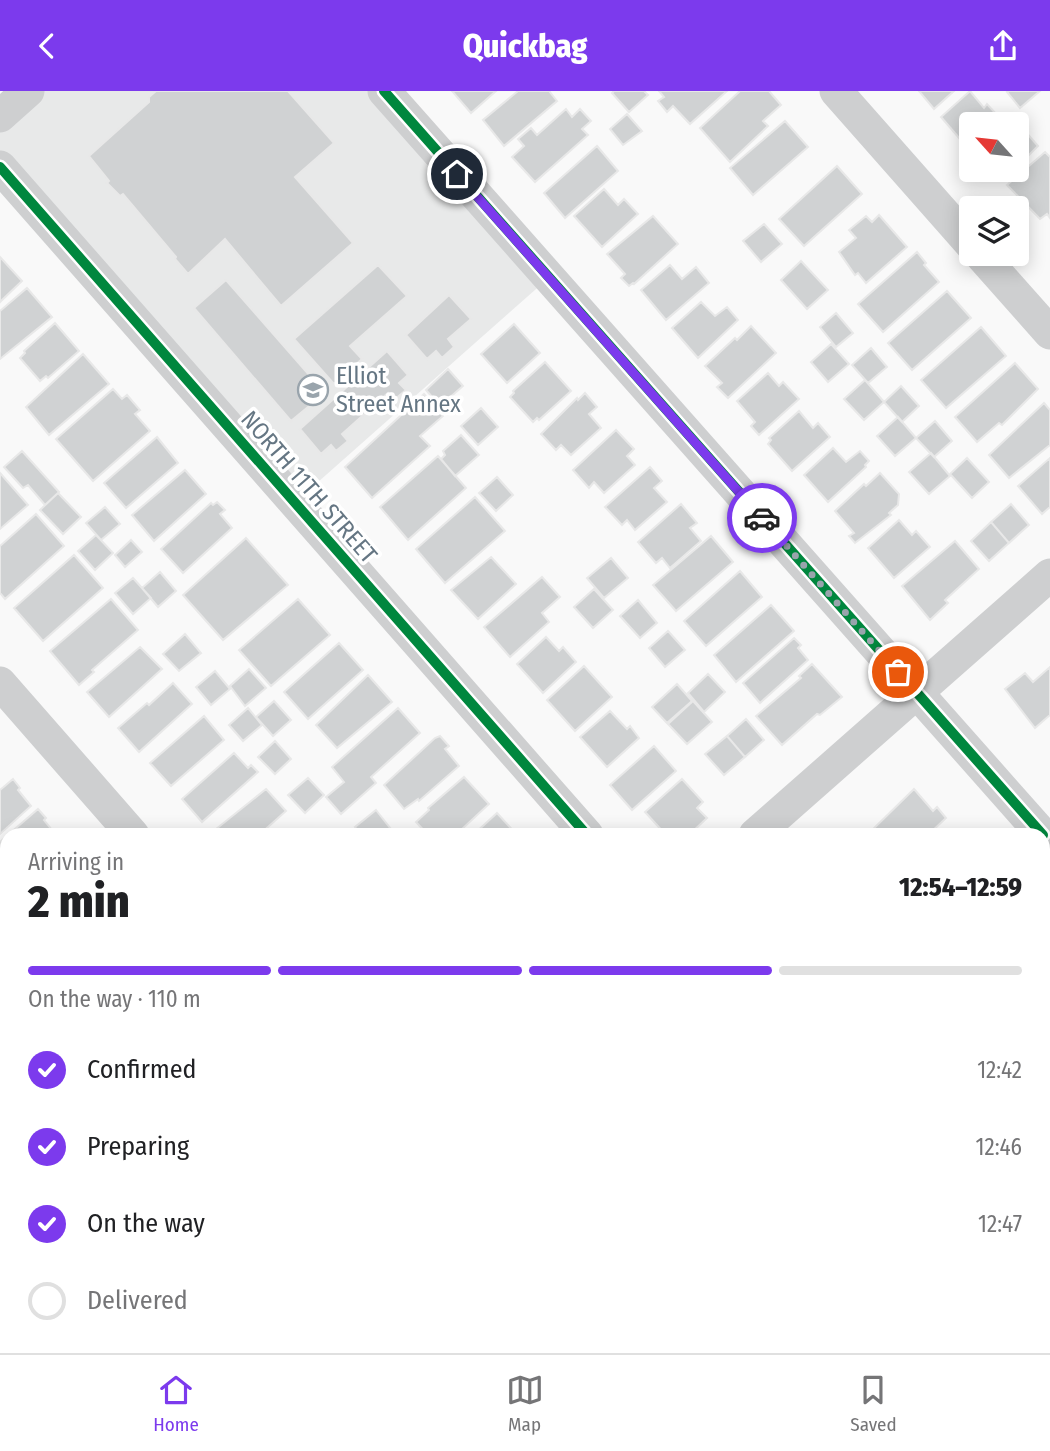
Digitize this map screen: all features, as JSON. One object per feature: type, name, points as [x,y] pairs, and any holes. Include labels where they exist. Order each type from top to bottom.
[{"type":"street","points":[[0,116],[28,91]]},
{"type":"street","points":[[384,91],[1037,828]]},
{"type":"street","points":[[836,91],[959,230]]},
{"type":"street","name":"NORTH 11TH STREET","points":[[0,167],[581,828]]},
{"type":"street","points":[[991,266],[1050,333]]},
{"type":"street","points":[[763,828],[1050,575]]},
{"type":"street","points":[[0,683],[127,828]]},
{"type":"shaded area","name":"Elliot Street Annex","points":[[30,91],[377,91],[544,282],[300,498],[0,161],[0,117]]},
{"type":"building","points":[[156,91],[288,91],[334,143],[295,177],[353,243],[281,306],[225,239],[188,274],[123,194],[120,196],[107,183],[109,181],[89,156],[149,102],[149,97]]},
{"type":"building","points":[[452,91],[496,91],[471,113]]},
{"type":"building","points":[[518,91],[549,91],[557,101],[504,146],[483,120]]},
{"type":"building","points":[[644,91],[648,95],[629,112],[612,93]]},
{"type":"building","points":[[659,91],[727,91],[690,124],[673,106],[667,112],[658,101],[664,97]]},
{"type":"building","points":[[740,91],[769,91],[781,105],[763,121],[768,126],[730,162],[700,128]]},
{"type":"building","points":[[919,91],[954,91],[934,109]]},
{"type":"building","points":[[970,91],[984,108],[987,104],[994,112],[959,112],[959,138],[941,117]]},
{"type":"building","points":[[1040,91],[1020,108],[1007,92]]},
{"type":"building","points":[[566,109],[572,117],[580,109],[591,121],[582,129],[588,135],[535,182],[512,157],[524,146],[518,139],[531,128],[537,135]]},
{"type":"building","points":[[627,114],[642,131],[623,145],[610,129]]},
{"type":"building","points":[[785,121],[808,147],[753,195],[730,168]]},
{"type":"building","points":[[1029,136],[1038,146],[1029,155]]},
{"type":"building","points":[[597,146],[618,171],[565,218],[544,193]]},
{"type":"building","points":[[1045,152],[1050,157],[1050,218],[1047,214],[1040,219],[1029,208],[1029,196],[1018,196],[1007,185],[1010,182],[1029,182],[1029,166]]},
{"type":"building","points":[[837,166],[862,194],[804,246],[779,219]]},
{"type":"building","points":[[604,189],[618,205],[624,199],[638,214],[602,247],[574,216]]},
{"type":"building","points":[[879,215],[907,247],[866,283],[858,273],[855,275],[839,252],[856,238],[849,230],[866,216],[872,222]]},
{"type":"building","points":[[653,216],[678,244],[629,286],[621,278],[625,274],[607,254]]},
{"type":"building","points":[[764,224],[782,244],[761,262],[743,241]]},
{"type":"building","points":[[917,252],[939,282],[883,332],[858,304]]},
{"type":"building","points":[[0,257],[22,281],[0,302]]},
{"type":"building","points":[[801,261],[828,290],[807,309],[781,280]]},
{"type":"building","points":[[378,265],[407,296],[350,346],[362,359],[334,384],[294,339]]},
{"type":"building","points":[[670,265],[682,279],[696,267],[709,283],[666,320],[641,290]]},
{"type":"building","points":[[226,280],[325,393],[291,421],[194,308]]},
{"type":"building","points":[[27,288],[52,317],[0,359],[0,311]]},
{"type":"building","points":[[947,291],[971,318],[912,370],[888,343]]},
{"type":"building","points":[[449,295],[471,319],[448,339],[454,347],[442,358],[436,351],[427,359],[406,335]]},
{"type":"building","points":[[701,302],[715,316],[727,307],[738,320],[698,358],[672,328]]},
{"type":"building","points":[[836,313],[853,333],[836,347],[820,327]]},
{"type":"building","points":[[55,323],[79,351],[48,378],[46,376],[40,381],[20,358],[24,351]]},
{"type":"building","points":[[514,324],[540,353],[507,383],[481,354]]},
{"type":"building","points":[[751,326],[776,353],[728,398],[717,387],[722,383],[705,366]]},
{"type":"building","points":[[981,327],[1006,356],[946,408],[921,380]]},
{"type":"building","points":[[831,344],[849,364],[828,382],[811,362]]},
{"type":"building","points":[[871,348],[887,367],[868,383],[852,365]]},
{"type":"building","points":[[387,351],[408,375],[399,383],[406,390],[394,400],[388,393],[342,434],[348,441],[336,451],[331,445],[321,454],[300,429]]},
{"type":"building","points":[[83,354],[109,384],[49,435],[26,407]]},
{"type":"building","points":[[545,362],[571,391],[539,420],[537,418],[533,422],[510,397],[513,391]]},
{"type":"building","points":[[1015,363],[1038,389],[1002,425],[999,423],[977,442],[955,417]]},
{"type":"building","points":[[448,369],[463,386],[440,406],[426,390]]},
{"type":"building","points":[[768,373],[779,386],[783,382],[799,399],[759,435],[751,426],[755,422],[737,401]]},
{"type":"building","points":[[865,380],[884,402],[864,420],[844,399]]},
{"type":"building","points":[[901,386],[919,406],[902,422],[884,402]]},
{"type":"building","points":[[113,389],[122,399],[127,395],[140,410],[135,414],[150,431],[93,481],[56,439]]},
{"type":"building","points":[[585,393],[597,407],[589,414],[601,428],[571,455],[561,445],[556,450],[541,434]]},
{"type":"building","points":[[424,394],[443,416],[420,436],[430,446],[372,498],[345,467]]},
{"type":"building","points":[[1044,403],[1050,410],[1050,445],[1009,478],[989,455]]},
{"type":"building","points":[[481,408],[498,427],[478,445],[461,426]]},
{"type":"building","points":[[799,411],[813,428],[818,423],[830,437],[792,471],[768,444],[771,440],[769,438]]},
{"type":"building","points":[[898,417],[916,438],[895,456],[877,436]]},
{"type":"building","points":[[935,421],[952,441],[934,457],[916,438]]},
{"type":"building","points":[[616,430],[634,449],[627,456],[635,465],[604,493],[594,482],[589,488],[573,470]]},
{"type":"building","points":[[461,435],[479,455],[455,476],[441,459],[445,455],[443,451]]},
{"type":"building","points":[[157,437],[178,463],[126,508],[104,483]]},
{"type":"building","points":[[833,448],[846,462],[860,451],[869,461],[866,467],[828,502],[804,475]]},
{"type":"building","points":[[22,451],[59,492],[45,505],[28,485],[23,488],[4,467]]},
{"type":"building","points":[[931,453],[950,476],[929,494],[909,472]]},
{"type":"building","points":[[438,456],[466,488],[408,540],[380,507]]},
{"type":"building","points":[[967,458],[989,482],[972,498],[950,474]]},
{"type":"building","points":[[1050,458],[1050,507],[1042,514],[1018,486]]},
{"type":"building","points":[[650,467],[662,481],[654,488],[667,502],[635,530],[627,520],[622,525],[605,507]]},
{"type":"building","points":[[185,470],[206,494],[154,541],[132,515]]},
{"type":"building","points":[[0,473],[28,505],[0,529]]},
{"type":"building","points":[[880,473],[899,494],[898,505],[889,513],[891,515],[855,543],[849,536],[854,533],[835,511]]},
{"type":"building","points":[[497,477],[513,495],[496,511],[479,493]]},
{"type":"building","points":[[58,493],[81,517],[63,534],[40,510]]},
{"type":"building","points":[[475,497],[505,531],[445,583],[416,549]]},
{"type":"building","points":[[217,502],[225,510],[220,514],[232,528],[183,573],[161,549],[211,503],[213,505]]},
{"type":"building","points":[[681,504],[697,523],[690,528],[701,541],[670,568],[662,558],[656,563],[638,542]]},
{"type":"building","points":[[1011,504],[1029,525],[1009,543],[991,522]]},
{"type":"building","points":[[105,507],[120,524],[101,540],[86,523]]},
{"type":"building","points":[[36,514],[64,546],[5,599],[0,593],[0,546]]},
{"type":"building","points":[[899,520],[912,535],[916,531],[930,547],[894,578],[868,548]]},
{"type":"building","points":[[991,522],[1009,543],[989,561],[971,541]]},
{"type":"building","points":[[96,535],[113,553],[95,570],[78,551]]},
{"type":"building","points":[[711,536],[733,562],[676,611],[653,585]]},
{"type":"building","points":[[246,538],[288,585],[223,640],[183,595]]},
{"type":"building","points":[[131,540],[142,552],[125,567],[115,555]]},
{"type":"building","points":[[955,541],[979,569],[945,600],[948,603],[930,620],[902,586]]},
{"type":"building","points":[[74,555],[103,588],[43,641],[14,608]]},
{"type":"building","points":[[491,557],[516,584],[478,619],[451,590]]},
{"type":"building","points":[[611,558],[628,578],[604,598],[587,578]]},
{"type":"building","points":[[740,571],[762,597],[706,646],[684,621]]},
{"type":"building","points":[[160,572],[176,591],[158,607],[142,588]]},
{"type":"building","points":[[542,577],[560,597],[542,613],[549,622],[510,657],[484,627]]},
{"type":"building","points":[[133,578],[151,598],[133,614],[115,593]]},
{"type":"building","points":[[594,589],[613,610],[593,628],[574,607]]},
{"type":"building","points":[[111,599],[138,630],[92,670],[94,672],[79,685],[50,651]]},
{"type":"building","points":[[298,599],[330,635],[271,686],[239,650]]},
{"type":"building","points":[[638,600],[657,623],[640,638],[620,616]]},
{"type":"building","points":[[771,605],[794,631],[736,682],[714,655]]},
{"type":"building","points":[[668,631],[685,650],[665,667],[649,648]]},
{"type":"building","points":[[185,634],[201,653],[179,671],[163,654]]},
{"type":"building","points":[[546,637],[559,651],[563,647],[576,662],[543,693],[517,664]]},
{"type":"building","points":[[794,638],[801,645],[798,648],[808,660],[760,703],[743,683]]},
{"type":"building","points":[[339,643],[363,670],[308,719],[284,692]]},
{"type":"building","points":[[140,647],[162,669],[109,717],[87,692]]},
{"type":"building","points":[[812,664],[842,697],[820,715],[817,714],[782,745],[756,716],[801,678],[799,676]]},
{"type":"building","points":[[584,666],[612,697],[575,731],[547,700]]},
{"type":"building","points":[[1050,667],[1050,715],[1035,728],[1005,689],[1025,673],[1033,682]]},
{"type":"building","points":[[249,669],[266,688],[245,706],[230,686]]},
{"type":"building","points":[[215,671],[230,689],[211,705],[196,687]]},
{"type":"building","points":[[708,674],[725,692],[704,712],[688,693]]},
{"type":"building","points":[[368,675],[392,702],[337,748],[316,725]]},
{"type":"building","points":[[173,683],[192,704],[139,752],[118,728]]},
{"type":"building","points":[[677,684],[692,701],[667,723],[652,707]]},
{"type":"building","points":[[274,701],[291,720],[273,736],[256,717]]},
{"type":"building","points":[[693,701],[712,722],[687,744],[668,724]]},
{"type":"building","points":[[248,708],[262,725],[243,741],[229,725]]},
{"type":"building","points":[[398,708],[420,733],[371,777],[376,783],[341,814],[326,797],[344,782],[332,767]]},
{"type":"building","points":[[610,711],[627,729],[630,726],[639,738],[607,767],[580,737]]},
{"type":"building","points":[[204,716],[224,740],[171,786],[150,763]]},
{"type":"building","points":[[746,719],[764,740],[745,757],[727,736]]},
{"type":"building","points":[[440,736],[449,746],[445,749],[459,766],[419,801],[418,799],[404,809],[384,785]]},
{"type":"building","points":[[727,736],[745,757],[724,775],[705,754]]},
{"type":"building","points":[[275,741],[291,759],[275,774],[258,757]]},
{"type":"building","points":[[654,746],[676,771],[632,810],[610,785]]},
{"type":"building","points":[[234,753],[248,768],[251,765],[258,772],[202,822],[182,799]]},
{"type":"building","points":[[464,777],[489,804],[463,828],[422,828],[416,822]]},
{"type":"building","points":[[308,778],[324,795],[305,813],[288,795]]},
{"type":"building","points":[[13,779],[31,806],[7,828],[0,828],[0,790]]},
{"type":"building","points":[[682,779],[703,802],[697,808],[707,818],[696,828],[660,828],[645,812]]},
{"type":"building","points":[[266,789],[286,811],[267,828],[217,828]]},
{"type":"building","points":[[914,789],[933,811],[937,807],[946,818],[935,828],[874,828]]},
{"type":"building","points":[[38,809],[50,828],[16,828]]},
{"type":"building","points":[[376,810],[390,828],[356,828]]},
{"type":"building","points":[[497,813],[511,828],[481,828]]},
{"type":"cycle path","points":[[384,91],[1037,828]]},
{"type":"cycle path","points":[[0,167],[581,828]]},
{"type":"way so far","points":[[762,518],[898,672]]},
{"type":"place","name":"Elliot Street Annex","points":[[313,390]]},
{"type":"route","points":[[457,174],[762,518]]}]
